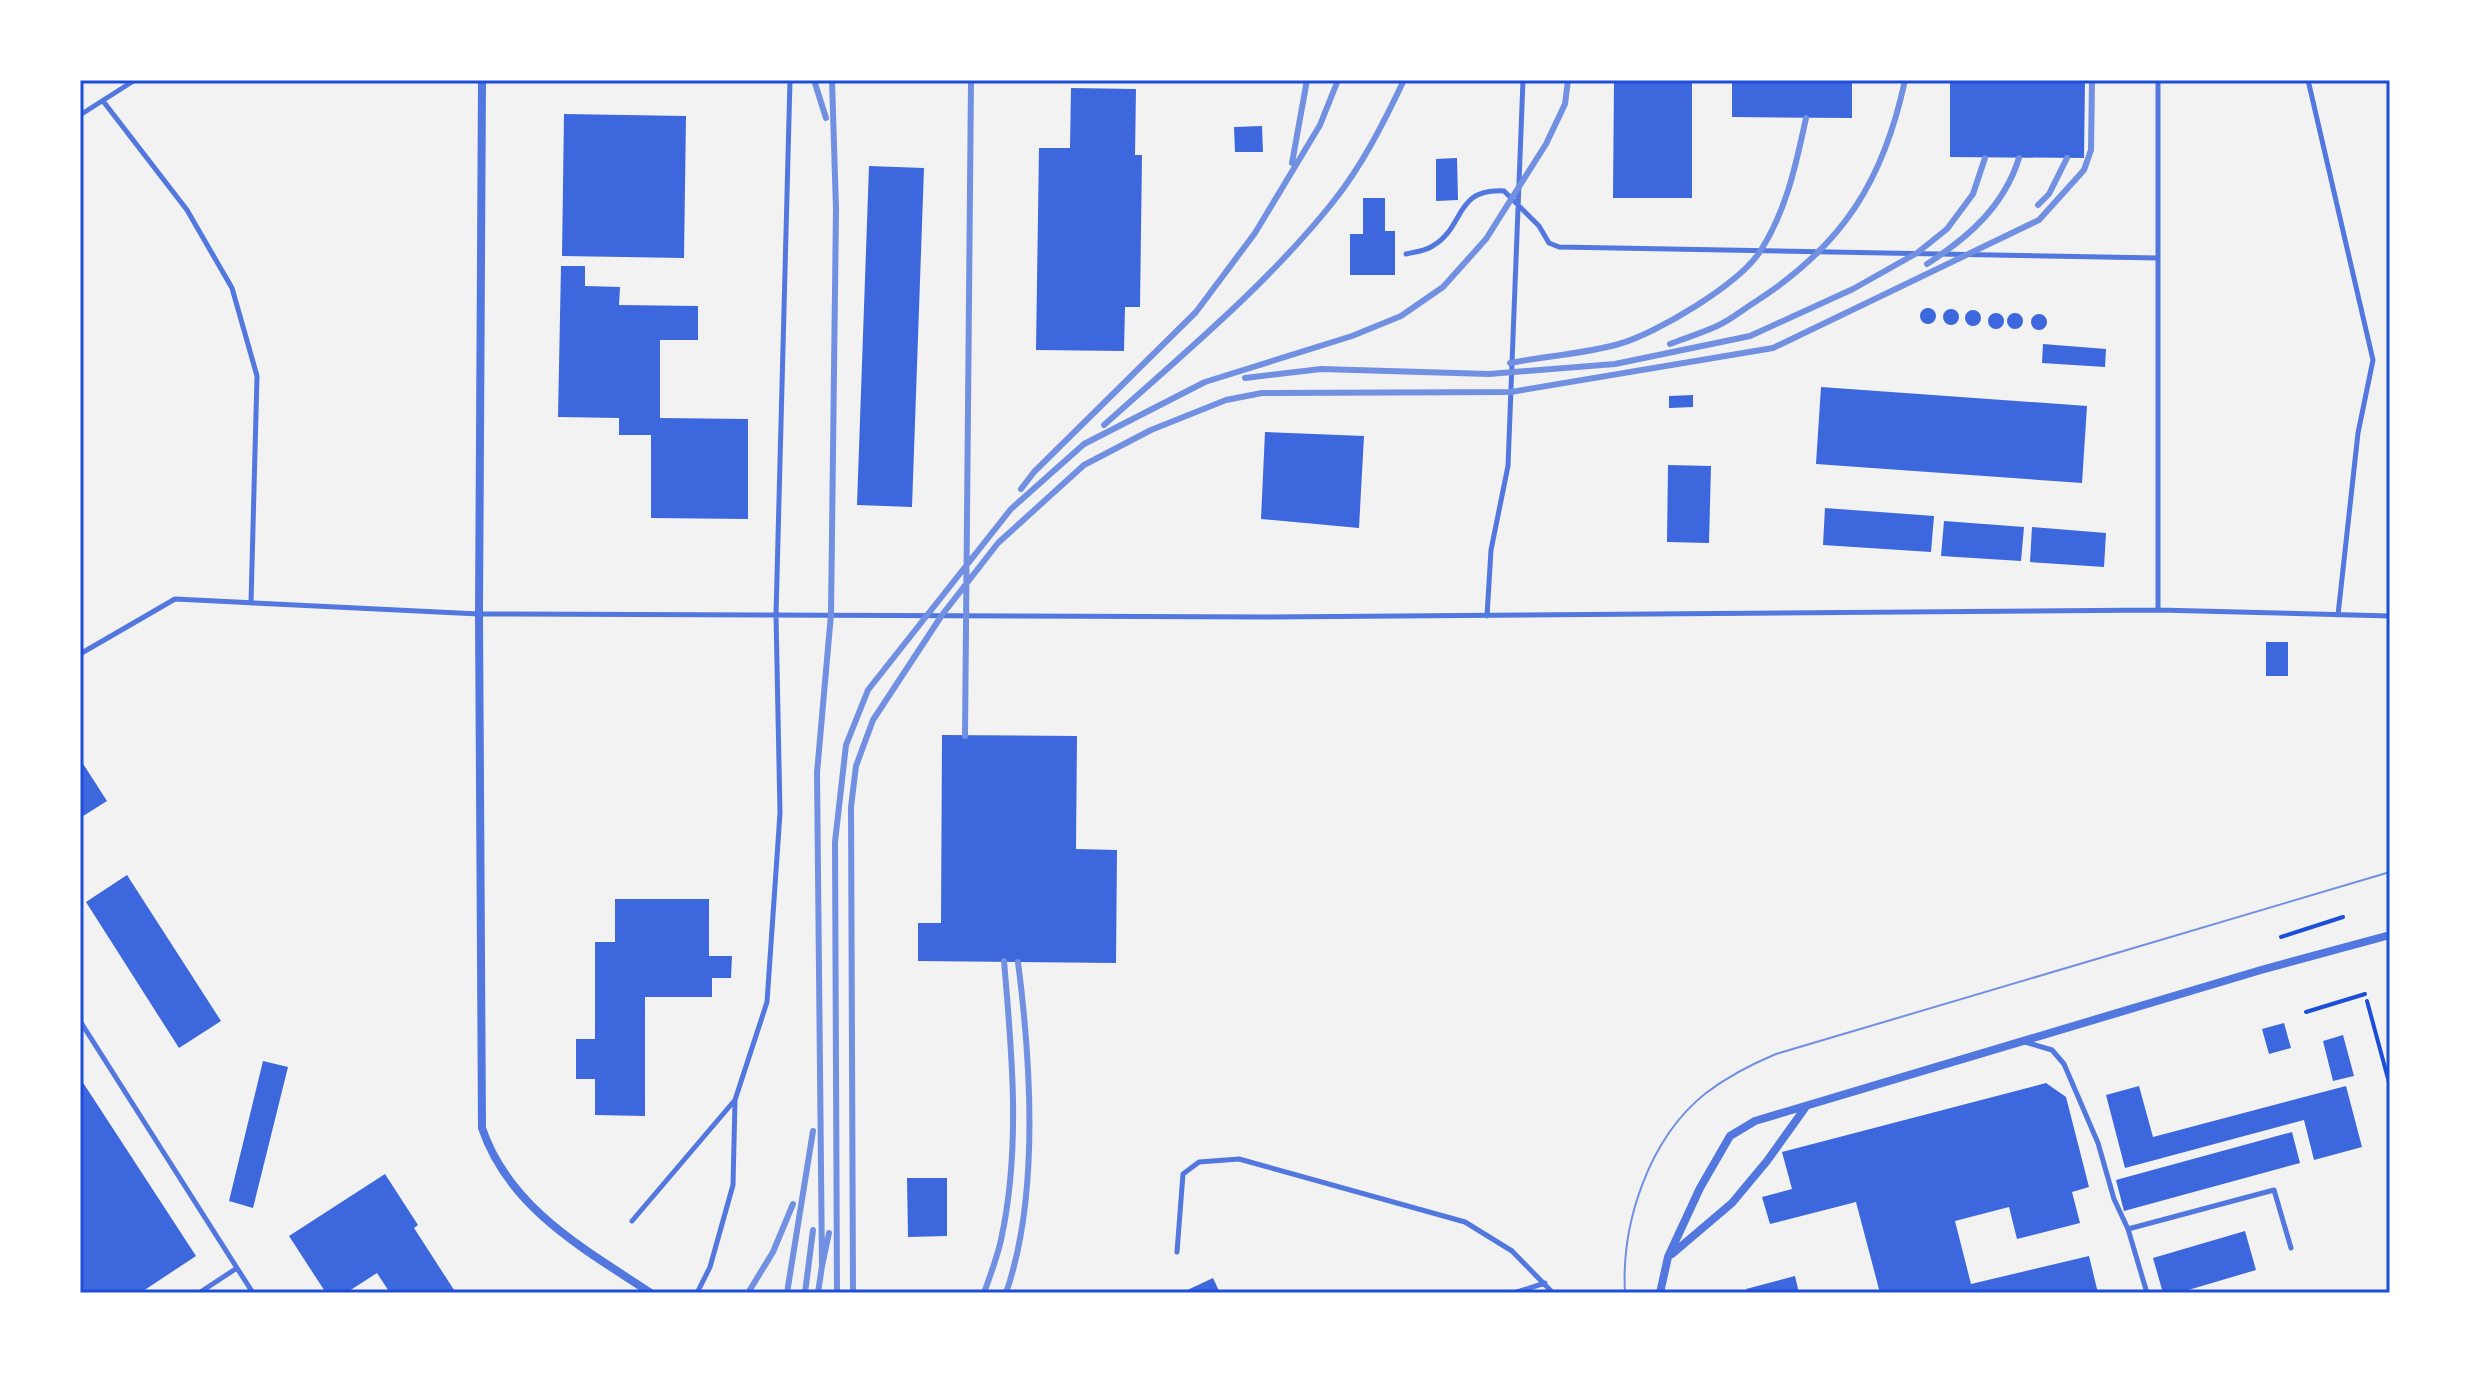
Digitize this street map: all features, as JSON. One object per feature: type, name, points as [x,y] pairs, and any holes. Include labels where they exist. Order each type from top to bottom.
[{"type":"street","points":[[482,80],[479,614],[482,1128],[489,1150],[505,1178],[556,1230],[651,1293]]},
{"type":"street","points":[[1660,1293],[1668,1257],[1700,1188],[1730,1136],[1755,1121],[2261,970],[2390,935]]},
{"type":"street","points":[[1668,1257],[1732,1203],[1806,1107]]},
{"type":"lane","points":[[80,115],[135,80]]},
{"type":"lane","points":[[697,1293],[710,1267],[733,1185],[735,1100],[767,1002],[780,813],[776,615],[790,80]]},
{"type":"lane","points":[[1487,616],[1491,550],[1508,466],[1523,80]]},
{"type":"lane","points":[[2158,80],[2158,610]]},
{"type":"lane","points":[[2308,80],[2373,360],[2358,433],[2338,615]]},
{"type":"lane","points":[[103,101],[187,210],[232,288],[257,376],[251,603]]},
{"type":"lane","points":[[1406,254],[1432,246],[1449,231],[1469,199],[1486,190],[1504,191],[1539,226],[1549,243],[1559,247],[2158,258]]},
{"type":"lane","points":[[80,654],[175,599],[479,614],[1487,616],[2158,610],[2390,616]]},
{"type":"lane","points":[[80,1021],[253,1293]]},
{"type":"lane","points":[[2023,1041],[2052,1050],[2064,1064],[2098,1143],[2147,1293]]},
{"type":"lane","points":[[632,1221],[735,1100]]},
{"type":"lane","points":[[1177,1252],[1183,1174],[1199,1162],[1239,1159],[1465,1222],[1512,1251],[1553,1293]]},
{"type":"lane","points":[[2128,1229],[2274,1190],[2291,1248]]},
{"type":"lane","points":[[199,1293],[237,1268]]},
{"type":"lane","points":[[1514,1293],[1545,1283]]},
{"type":"path","points":[[2281,937],[2343,917]]},
{"type":"path","points":[[2306,1012],[2365,994]]},
{"type":"path","points":[[2367,1001],[2390,1086]]},
{"type":"building","points":[[1614,80],[1692,80],[1692,198],[1613,198]]},
{"type":"building","points":[[1732,80],[1852,80],[1852,118],[1732,117]]},
{"type":"building","points":[[1950,80],[2085,80],[2084,158],[1950,157]]},
{"type":"building","points":[[1071,88],[1136,89],[1135,155],[1142,155],[1140,307],[1125,307],[1124,351],[1036,350],[1039,148],[1070,148]]},
{"type":"building","points":[[564,114],[686,116],[684,258],[562,256]]},
{"type":"building","points":[[1262,126],[1263,152],[1235,152],[1234,127]]},
{"type":"building","points":[[1457,158],[1458,200],[1436,201],[1436,159]]},
{"type":"building","points":[[869,166],[924,168],[912,507],[857,505]]},
{"type":"building","points":[[1363,198],[1385,198],[1385,231],[1395,231],[1395,275],[1350,275],[1350,234],[1363,234]]},
{"type":"building","points":[[561,266],[585,266],[585,286],[620,287],[619,305],[698,306],[698,340],[660,340],[660,418],[748,419],[748,519],[651,518],[651,435],[619,435],[619,418],[558,417]]},
{"type":"building","points":[[1928,308],[1934,310],[1934,322],[1928,324],[1922,322],[1920,316],[1922,310]]},
{"type":"building","points":[[1951,309],[1957,311],[1957,323],[1951,325],[1945,323],[1943,317],[1945,311]]},
{"type":"building","points":[[1973,310],[1979,312],[1979,324],[1973,326],[1967,324],[1965,318],[1967,312]]},
{"type":"building","points":[[1996,313],[2002,315],[2002,327],[1996,329],[1990,327],[1988,321],[1990,315]]},
{"type":"building","points":[[2015,313],[2021,315],[2021,327],[2015,329],[2009,327],[2007,321],[2009,315]]},
{"type":"building","points":[[2039,314],[2045,316],[2045,328],[2039,330],[2033,328],[2031,322],[2033,316]]},
{"type":"building","points":[[2043,344],[2106,349],[2105,367],[2042,363]]},
{"type":"building","points":[[1821,387],[2087,406],[2082,483],[1816,464]]},
{"type":"building","points":[[1693,395],[1693,407],[1669,408],[1669,396]]},
{"type":"building","points":[[1265,432],[1364,436],[1359,528],[1261,519]]},
{"type":"building","points":[[1668,465],[1711,466],[1709,543],[1667,542]]},
{"type":"building","points":[[1825,508],[1934,516],[1931,552],[1823,545]]},
{"type":"building","points":[[1944,521],[2024,527],[2021,561],[1941,556]]},
{"type":"building","points":[[2032,527],[2106,533],[2104,567],[2030,562]]},
{"type":"building","points":[[2266,642],[2288,642],[2288,676],[2266,676]]},
{"type":"building","points":[[942,735],[1077,736],[1076,849],[1117,850],[1116,963],[918,961],[918,923],[941,923]]},
{"type":"building","points":[[80,759],[107,801],[80,818]]},
{"type":"building","points":[[127,875],[221,1021],[179,1048],[86,902]]},
{"type":"building","points":[[615,899],[709,899],[709,956],[732,956],[731,978],[712,978],[712,997],[645,997],[645,1116],[595,1115],[595,1079],[576,1079],[576,1039],[595,1039],[595,942],[615,942]]},
{"type":"building","points":[[2284,1023],[2291,1048],[2269,1054],[2262,1029]]},
{"type":"building","points":[[2343,1035],[2354,1076],[2333,1081],[2323,1041]]},
{"type":"building","points":[[263,1061],[288,1067],[253,1208],[229,1201]]},
{"type":"building","points":[[80,1078],[196,1256],[140,1293],[80,1293]]},
{"type":"building","points":[[2046,1083],[2066,1097],[2089,1187],[2072,1192],[2080,1223],[2017,1239],[2009,1207],[1955,1221],[1971,1284],[2089,1256],[2098,1293],[1880,1293],[1856,1202],[1770,1224],[1762,1197],[1792,1189],[1782,1152]]},
{"type":"building","points":[[2139,1086],[2153,1137],[2346,1086],[2362,1147],[2314,1160],[2304,1120],[2125,1168],[2106,1095]]},
{"type":"building","points":[[2292,1132],[2300,1163],[2124,1211],[2116,1180]]},
{"type":"building","points":[[385,1174],[418,1225],[414,1228],[456,1293],[390,1293],[377,1273],[346,1293],[326,1293],[289,1236]]},
{"type":"building","points":[[907,1178],[947,1178],[947,1236],[908,1237]]},
{"type":"building","points":[[2245,1231],[2256,1270],[2178,1293],[2163,1293],[2153,1258]]},
{"type":"building","points":[[1795,1276],[1799,1293],[1747,1293],[1746,1289]]},
{"type":"building","points":[[1213,1278],[1220,1293],[1181,1293]]},
{"type":"tram line","points":[[1625,1293],[1625,1266],[1634,1211],[1654,1158],[1686,1112],[1706,1093],[1740,1071],[1776,1054],[2390,872]]},
{"type":"railway","points":[[814,80],[826,118]]},
{"type":"railway","points":[[829,1233],[822,1266],[817,773],[831,614],[836,209],[832,80]]},
{"type":"railway","points":[[965,736],[971,80]]},
{"type":"railway","points":[[1292,163],[1307,80]]},
{"type":"railway","points":[[1021,489],[1034,472],[1196,312],[1255,233],[1320,125],[1338,80]]},
{"type":"railway","points":[[1104,425],[1223,318],[1307,232],[1354,174],[1404,80]]},
{"type":"railway","points":[[837,1293],[835,842],[846,745],[868,690],[1011,509],[1084,444],[1205,382],[1352,336],[1401,316],[1443,287],[1486,239],[1546,144],[1565,104],[1568,80]]},
{"type":"railway","points":[[1670,344],[1733,317],[1788,279],[1837,232],[1872,178],[1896,116],[1905,80]]},
{"type":"railway","points":[[853,1293],[851,807],[856,766],[873,720],[942,615],[998,543],[1084,465],[1151,430],[1226,400],[1262,393],[1511,392],[1773,348],[2039,220],[2084,170],[2091,150],[2092,80]]},
{"type":"railway","points":[[1510,363],[1619,344],[1675,318],[1717,292],[1761,250],[1778,219],[1806,118]]},
{"type":"railway","points":[[1245,378],[1321,369],[1489,374],[1615,364],[1750,336],[1853,289],[1917,253],[1947,229],[1973,194],[1985,158]]},
{"type":"railway","points":[[1927,264],[1957,243],[1983,219],[2004,191],[2019,158]]},
{"type":"railway","points":[[2038,205],[2049,194],[2067,158]]},
{"type":"railway","points":[[984,1293],[1001,1240],[1011,1171],[1012,1066],[1004,961]]},
{"type":"railway","points":[[1006,1293],[1024,1214],[1030,1129],[1018,962]]},
{"type":"railway","points":[[787,1293],[813,1131]]},
{"type":"railway","points":[[748,1293],[773,1252],[793,1204]]},
{"type":"railway","points":[[805,1293],[813,1230]]},
{"type":"railway","points":[[818,1293],[822,1266]]}]
